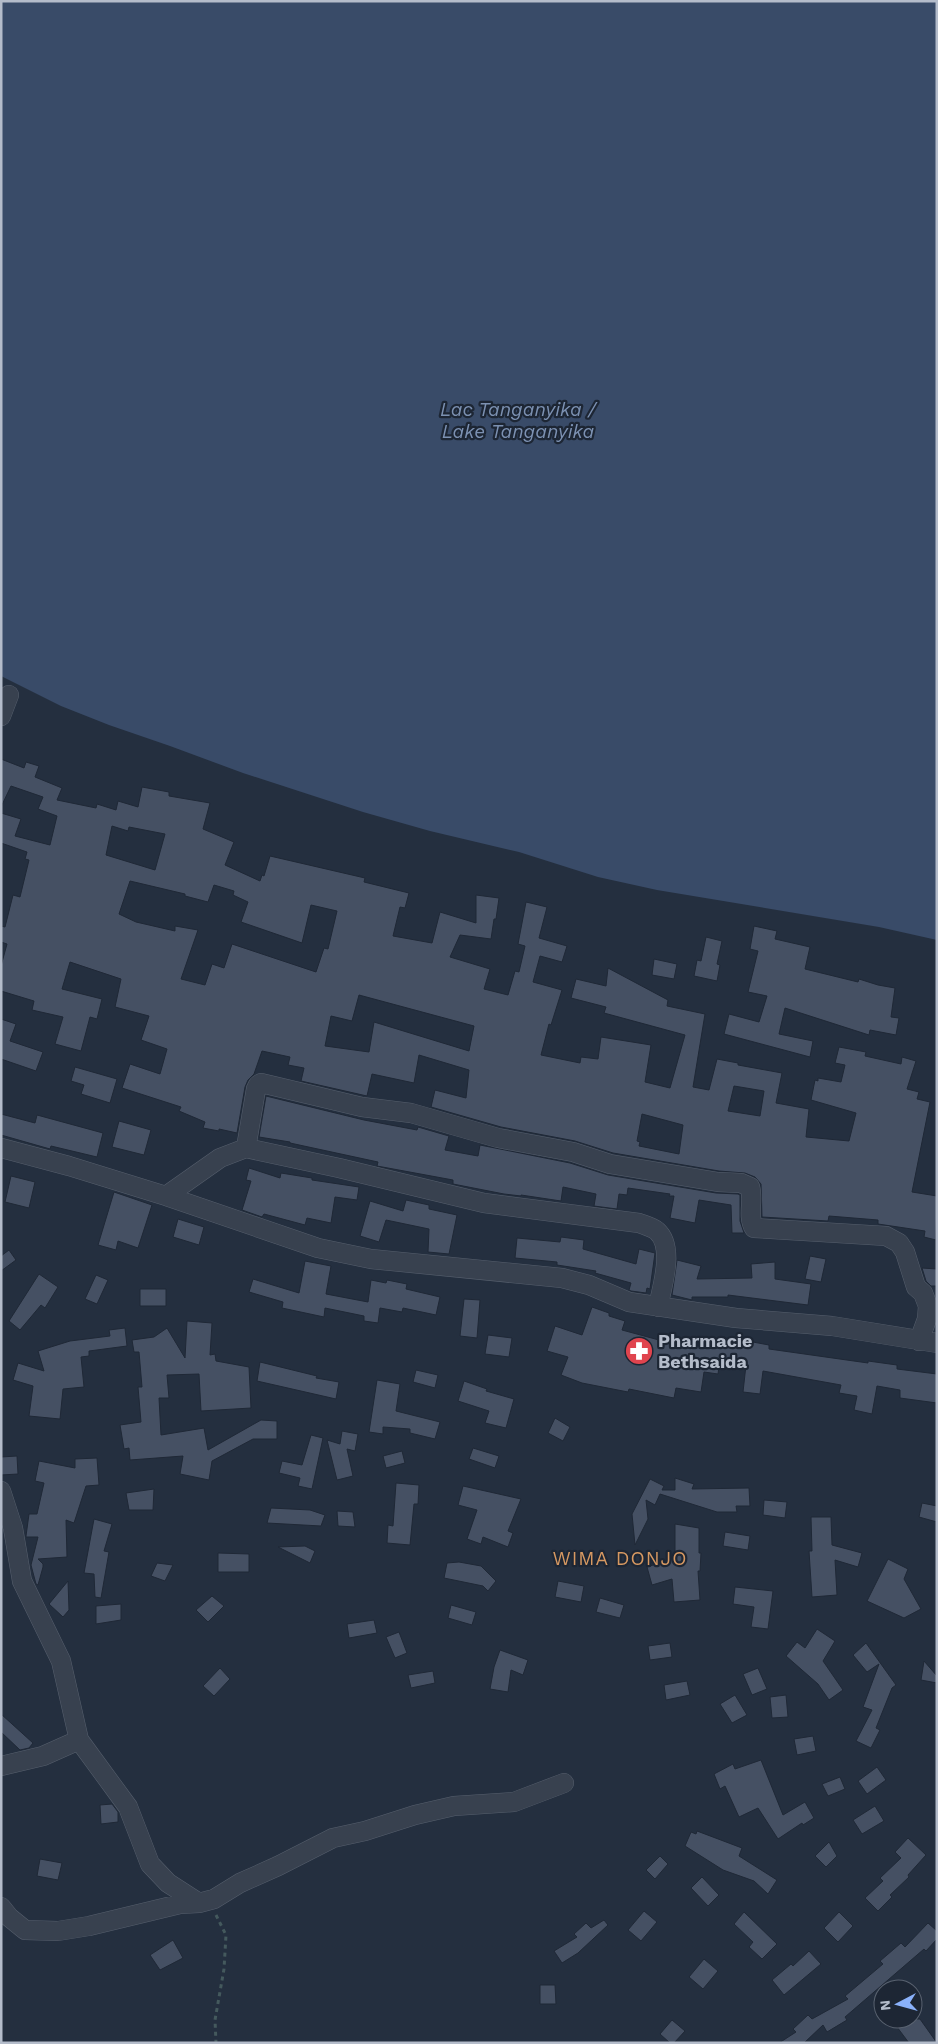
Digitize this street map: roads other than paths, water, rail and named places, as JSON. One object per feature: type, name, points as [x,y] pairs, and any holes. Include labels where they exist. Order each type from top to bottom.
[{"type":"street","points":[[1,716],[9,694]]},
{"type":"street","points":[[1,1148],[69,1166],[166,1196],[318,1248],[371,1259],[562,1278],[589,1285],[630,1302],[736,1318],[832,1326],[928,1342],[928,1306],[923,1293],[916,1286],[905,1252],[899,1243],[886,1236],[754,1228],[751,1223],[752,1194],[750,1187],[741,1183],[718,1182],[610,1164],[573,1152],[498,1138],[411,1114],[362,1107],[262,1083],[258,1084],[256,1089],[246,1148]]},
{"type":"street","points":[[166,1196],[220,1158],[246,1148],[484,1203],[639,1223],[657,1231],[667,1250],[658,1306]]},
{"type":"street","points":[[1,1491],[13,1528],[22,1581],[61,1661],[79,1740],[128,1807],[150,1864],[168,1883],[199,1903]]},
{"type":"street","points":[[1,1766],[43,1756],[79,1740]]},
{"type":"street","points":[[1,1908],[9,1918],[24,1930],[58,1931],[88,1926],[180,1904],[199,1903],[214,1899],[240,1883],[333,1838],[454,1806],[514,1802],[564,1783]]},
{"type":"water","name":"Lac Tanganyika / Lake Tanganyika","points":[[1,1],[937,1],[937,940],[879,927],[657,890],[598,877],[519,852],[430,831],[363,812],[243,773],[109,725],[61,706],[1,676]]},
{"type":"place","name":"Pharmacie Bethsaida","points":[[639,1351]]},
{"type":"district","name":"WIMA DONJO","points":[[620,1558]]}]
